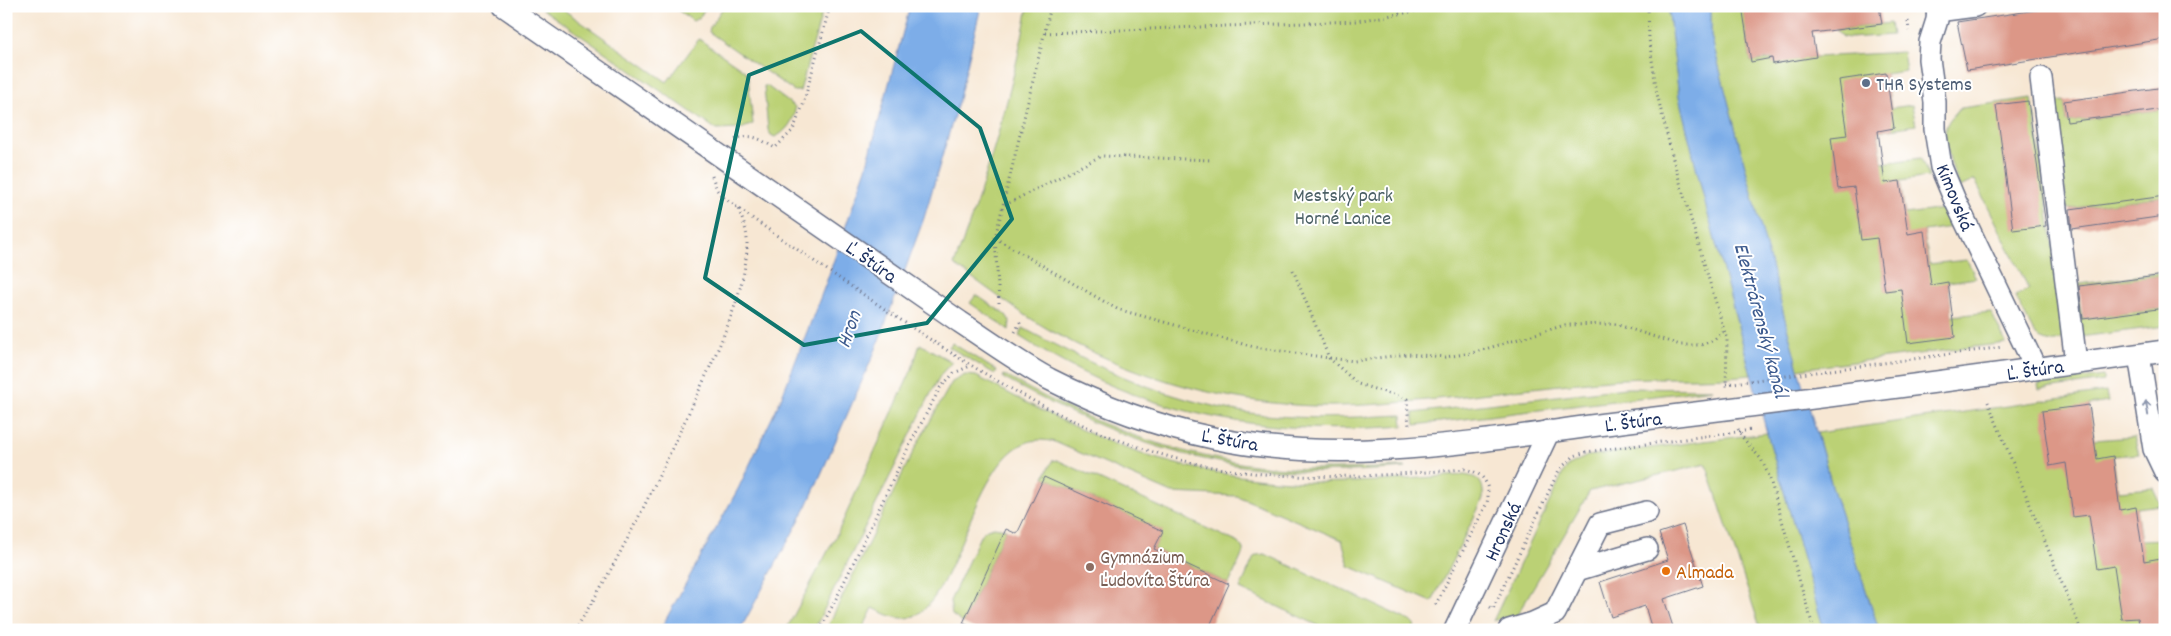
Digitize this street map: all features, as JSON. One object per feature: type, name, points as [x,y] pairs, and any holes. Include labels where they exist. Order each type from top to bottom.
[{"type":"street","name":"Ľ. Štúra","points":[[504,6],[1025,365],[1094,400],[1164,425],[1213,438],[1263,446],[1312,449],[1411,447],[1838,395],[2165,351]]},
{"type":"street","name":"Kimovská","points":[[1975,6],[1938,9],[1930,42],[1929,59],[1935,102],[1935,130],[1941,167],[2036,369]]},
{"type":"street","name":"Ľ. Štúra","points":[[2041,78],[2076,363]]},
{"type":"street","points":[[2139,354],[2154,449],[2165,472]]},
{"type":"street","name":"Hronská","points":[[1455,630],[1548,431]]},
{"type":"street","points":[[1509,630],[1533,623],[1555,613],[1600,524],[1647,512]]},
{"type":"street","points":[[1577,570],[1647,549]]},
{"type":"path","points":[[719,155],[730,140],[746,135],[753,136],[774,148],[793,130],[803,105],[830,6]]},
{"type":"path","points":[[999,303],[996,238],[1051,6]]},
{"type":"path","points":[[1046,33],[1356,21],[1448,6]]},
{"type":"path","points":[[1648,6],[1649,39],[1657,94],[1673,159],[1723,332],[1727,340]]},
{"type":"path","points":[[1908,20],[1910,32]]},
{"type":"path","points":[[1004,205],[1101,156],[1212,160]]},
{"type":"path","points":[[574,630],[652,490],[705,377],[734,307],[742,278],[747,242],[746,228],[738,208],[946,352],[970,366],[954,373],[940,388],[908,448],[820,630]]},
{"type":"path","points":[[996,238],[1116,308],[1254,347],[1329,358],[1354,361],[1408,354],[1445,357],[1472,353],[1565,325],[1615,324],[1680,345],[1701,345],[1714,340],[1723,332]]},
{"type":"path","points":[[1293,270],[1329,358],[1358,384],[1407,399],[1409,427]]},
{"type":"path","points":[[1726,384],[2007,347]]},
{"type":"path","points":[[1988,402],[2081,630]]},
{"type":"path","points":[[1488,606],[1493,609],[1559,470],[1574,456],[1603,449],[1748,431]]},
{"type":"path","points":[[1769,476],[1814,630]]},
{"type":"highlighted area","points":[[861,31],[980,128],[1012,219],[927,323],[804,345],[705,278],[749,75]]},
{"type":"green space","points":[[538,6],[558,6],[667,82],[699,39],[745,71],[748,76],[753,124],[741,129],[717,130]]},
{"type":"green space","points":[[672,6],[707,6],[699,18],[693,21]]},
{"type":"green space","points":[[724,6],[824,6],[800,91],[794,91],[709,32],[710,27]]},
{"type":"green space","name":"Mestský park Horné Lanice","points":[[1028,6],[1668,6],[1679,97],[1751,375],[1713,378],[1616,379],[1403,402],[1349,406],[1314,406],[1249,400],[1186,386],[1125,366],[1066,339],[1023,313],[954,265],[977,202],[997,137],[1022,39]]},
{"type":"green space","points":[[1711,6],[1737,6],[1738,10],[1743,9],[1751,62],[1772,59],[1773,63],[1816,57],[1903,52],[1906,71],[1886,74],[1891,108],[1912,105],[1916,125],[1878,131],[1882,163],[1921,158],[1929,177],[1900,181],[1905,214],[1944,209],[1952,227],[1924,231],[1929,264],[1967,260],[1976,278],[1948,282],[1952,316],[1991,312],[2006,343],[1798,369],[1711,36]]},
{"type":"green space","points":[[1890,23],[1892,35],[1850,38],[1843,37],[1836,30]]},
{"type":"green space","points":[[764,86],[767,86],[795,107],[794,116],[789,125],[775,137],[768,130]]},
{"type":"green space","points":[[2032,98],[2065,331],[2064,337],[2054,341],[2046,341],[2036,336],[2015,296],[2029,289],[1975,180],[1960,187],[1947,148],[1945,133],[1947,124],[1952,116],[1961,108]]},
{"type":"green space","points":[[2064,101],[2067,122],[2165,109],[2165,196],[2067,209],[2054,102]]},
{"type":"green space","points":[[2165,272],[2165,275],[2076,287],[2082,319],[2165,308],[2165,326],[2080,337],[2073,285]]},
{"type":"green space","points":[[976,295],[1006,315],[1010,321],[1009,330],[970,303]]},
{"type":"green space","points":[[1023,328],[1122,376],[1200,403],[1249,413],[1292,417],[1336,418],[1402,415],[1403,426],[1350,429],[1300,428],[1251,423],[1203,415],[1156,402],[1110,385],[1064,363],[1019,336]]},
{"type":"green space","points":[[952,343],[997,371],[995,374],[949,347]]},
{"type":"green space","points":[[920,344],[952,362],[941,374],[934,387],[814,630],[786,630],[838,532],[912,369]]},
{"type":"green space","points":[[965,375],[976,376],[1048,414],[1097,437],[1147,456],[1173,463],[1218,473],[1263,479],[1309,482],[1368,481],[1464,475],[1474,477],[1480,482],[1483,489],[1483,499],[1432,602],[1349,566],[1342,540],[1237,496],[1172,493],[1055,442],[1031,441],[1008,455],[991,477],[938,592],[923,610],[906,618],[897,618],[873,608],[862,630],[826,630],[914,450],[952,382]]},
{"type":"green space","points":[[1004,375],[1059,404],[1116,429],[1204,456],[1276,467],[1320,469],[1406,468],[1342,471],[1278,470],[1236,465],[1174,452],[1115,432],[1058,407],[1003,378]]},
{"type":"green space","points":[[2103,376],[2104,381],[2039,390],[2038,385]]},
{"type":"green space","points":[[1625,388],[1713,389],[1415,425],[1413,413]]},
{"type":"green space","points":[[2106,392],[2108,402],[2089,405],[2094,440],[2134,437],[2139,454],[2113,456],[2118,491],[2153,488],[2161,505],[2136,508],[2141,540],[2165,539],[2165,558],[2162,558],[2165,580],[2165,630],[1879,630],[1835,496],[1817,433]]},
{"type":"green space","points":[[1767,433],[1824,630],[1761,630],[1706,464],[1590,491],[1517,615],[1493,621],[1564,471],[1569,465],[1587,456]]},
{"type":"green space","points":[[1057,460],[1239,543],[1243,553],[1229,584],[1154,549],[1162,531],[1044,477],[1052,461]]},
{"type":"green space","points":[[994,527],[1006,529],[963,623],[952,615],[950,601],[981,534],[987,529]]},
{"type":"green space","points":[[1265,554],[1410,621],[1414,625],[1415,630],[1328,630],[1240,589],[1254,557]]},
{"type":"water","name":"Hron","points":[[910,6],[981,6],[959,99],[924,218],[876,349],[807,506],[740,630],[660,630],[738,489],[780,401],[826,283],[866,168]]},
{"type":"water","name":"Elektrárenský kanál","points":[[1668,6],[1711,6],[1711,36],[1798,369],[1835,496],[1879,630],[1824,630],[1767,433],[1706,207],[1679,97]]},
{"type":"building","points":[[1742,6],[1879,6],[1882,24],[1812,33],[1816,57],[1773,64],[1772,58],[1751,62]]},
{"type":"building","points":[[2063,6],[2163,6],[2165,39],[1967,70],[1957,22]]},
{"type":"building","points":[[1886,73],[1894,128],[1878,131],[1885,183],[1900,181],[1908,234],[1924,231],[1931,285],[1948,282],[1955,337],[1908,343],[1901,289],[1885,291],[1877,238],[1861,240],[1854,187],[1838,189],[1831,137],[1847,135],[1839,80]]},
{"type":"building","points":[[2165,87],[2165,109],[2067,122],[2064,101]]},
{"type":"building","points":[[2028,101],[2046,226],[2013,230],[1996,105]]},
{"type":"building","points":[[2165,196],[2165,216],[2072,229],[2070,209]]},
{"type":"building","points":[[2165,275],[2165,308],[2083,319],[2079,286]]},
{"type":"building","points":[[2089,405],[2097,459],[2113,456],[2120,510],[2136,507],[2144,561],[2161,558],[2165,580],[2165,630],[2140,630],[2138,618],[2122,619],[2114,566],[2097,569],[2089,515],[2073,517],[2066,463],[2050,466],[2042,411]]},
{"type":"building","name":"Gymnázium Ľudovíta Štúra","points":[[1044,477],[1163,531],[1154,549],[1229,584],[1208,630],[977,630],[963,623],[1006,529],[1017,534]]},
{"type":"building","name":"Almada","points":[[1683,525],[1703,586],[1664,599],[1674,630],[1652,630],[1645,606],[1611,617],[1600,582],[1668,560],[1659,533]]},
{"type":"place","name":"THR Systems","points":[[1866,83]]},
{"type":"place","name":"Gymnázium Ľudovíta Štúra","points":[[1090,567]]},
{"type":"place","name":"Almada","points":[[1666,571]]}]
